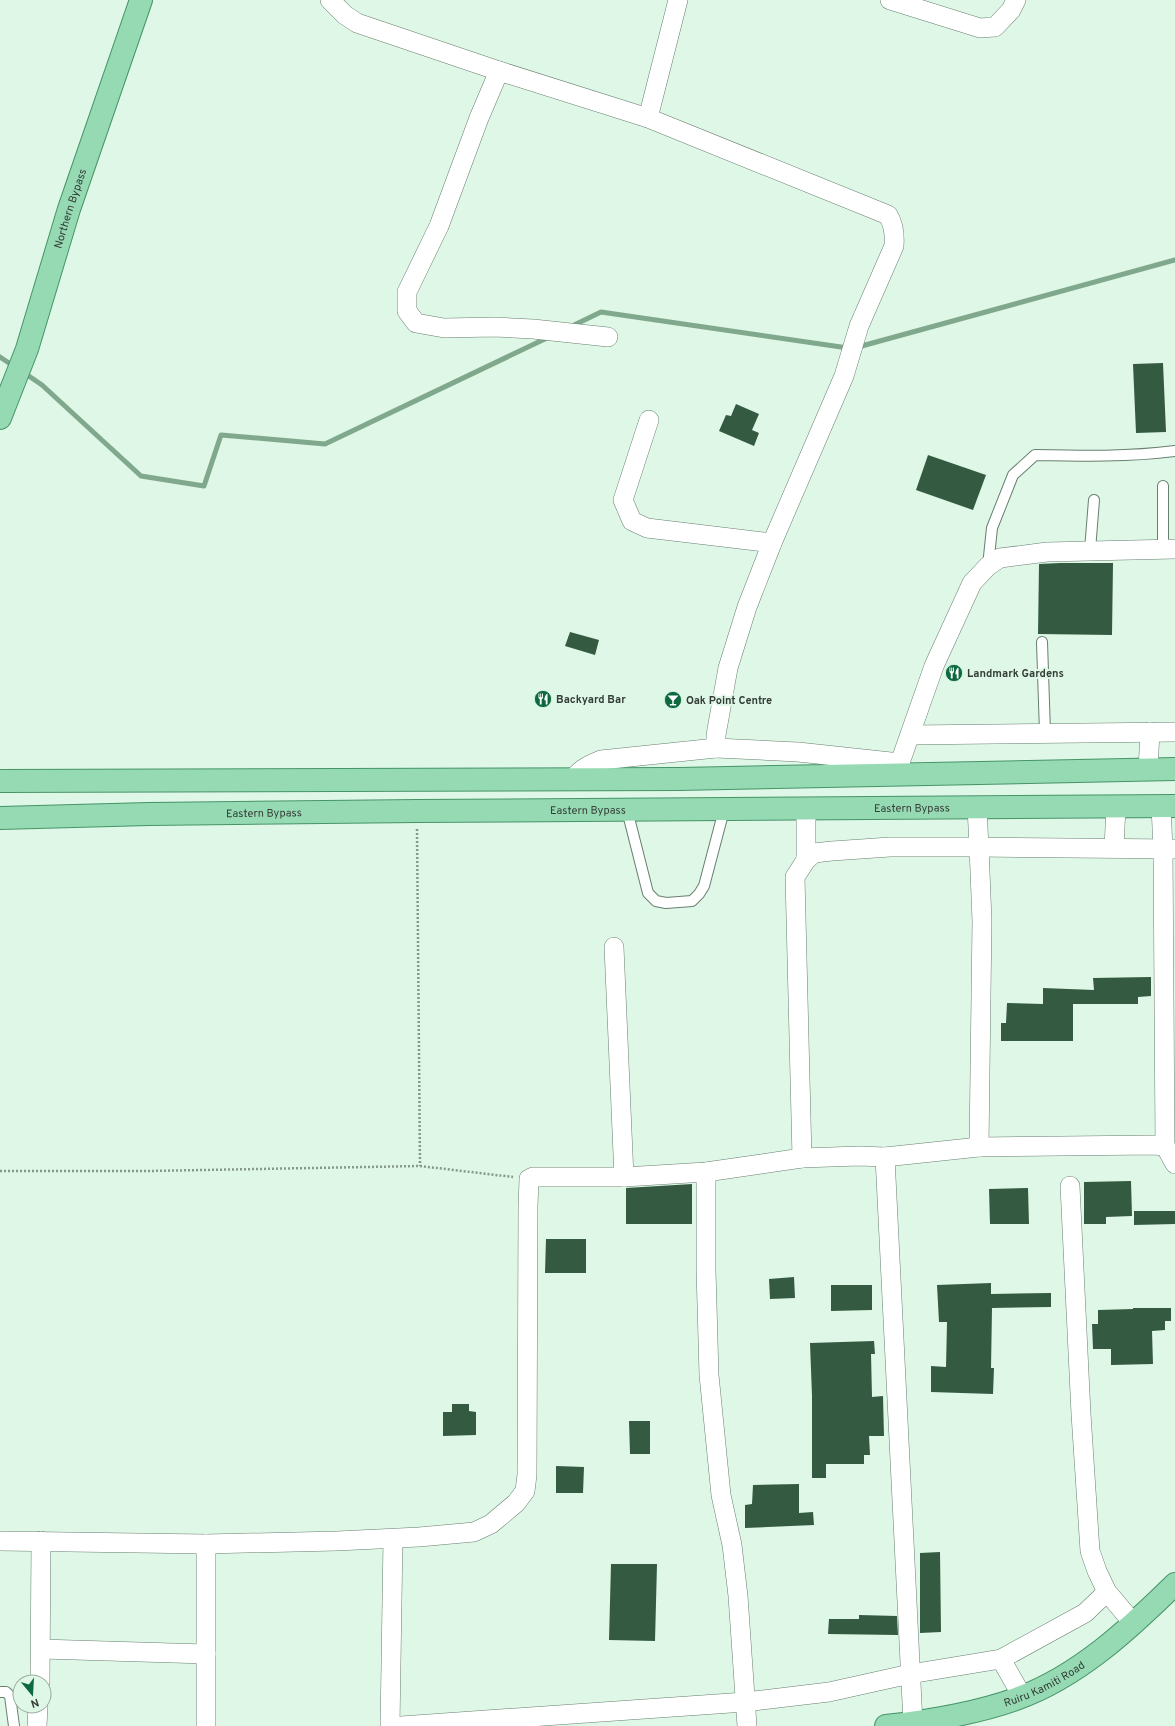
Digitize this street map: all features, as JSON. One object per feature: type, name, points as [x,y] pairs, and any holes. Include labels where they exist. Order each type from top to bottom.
[{"type":"main road","name":"Northern Bypass","points":[[0,418],[27,350],[69,209],[141,0]]},
{"type":"main road","points":[[0,781],[572,780],[898,769],[1175,769]]},
{"type":"main road","name":"Eastern Bypass","points":[[0,818],[417,810],[724,810],[1168,806]]},
{"type":"main road","name":"Ruiru Kamiti Road","points":[[886,1726],[913,1723],[979,1710],[1022,1696],[1057,1680],[1086,1661],[1134,1624],[1175,1584]]},
{"type":"street","points":[[330,0],[345,15],[357,23],[500,71],[648,118],[888,215],[893,223],[895,232],[894,246],[858,326],[844,376],[772,543],[747,607],[728,668],[716,734],[716,748]]},
{"type":"street","points":[[648,118],[678,0]]},
{"type":"street","points":[[890,0],[980,28],[995,27],[1011,10],[1016,0]]},
{"type":"street","points":[[500,71],[479,118],[439,226],[407,292],[407,311],[416,323],[444,328],[495,327],[533,329],[608,337]]},
{"type":"street","points":[[649,420],[623,500],[632,521],[647,528],[772,543]]},
{"type":"street","points":[[572,780],[579,771],[601,760],[716,748],[798,752],[898,769],[934,666],[972,583],[988,566],[1000,558],[1047,552],[1169,549]]},
{"type":"street","points":[[1148,770],[1150,732]]},
{"type":"street","points":[[910,735],[1175,732]]},
{"type":"street","points":[[1168,806],[1169,849],[1165,1146],[1175,1164]]},
{"type":"street","points":[[1114,848],[1116,807]]},
{"type":"street","points":[[977,808],[982,921],[979,1147]]},
{"type":"street","points":[[806,809],[806,860]]},
{"type":"street","points":[[802,1158],[795,877],[806,860],[814,853],[890,848],[979,847],[1169,849]]},
{"type":"street","points":[[614,947],[624,1177]]},
{"type":"street","points":[[0,1541],[206,1544],[393,1539],[474,1532],[491,1524],[516,1503],[525,1491],[527,1475],[528,1201],[530,1179],[533,1177],[624,1177],[706,1172],[802,1158],[859,1156],[884,1157],[979,1147],[1165,1146]]},
{"type":"street","points":[[884,1157],[913,1723]]},
{"type":"street","points":[[706,1172],[706,1270],[709,1375],[722,1495],[732,1545],[747,1726]]},
{"type":"street","points":[[1070,1186],[1081,1414],[1090,1551],[1107,1592],[1134,1624]]},
{"type":"street","points":[[390,1726],[393,1539]]},
{"type":"street","points":[[40,1674],[41,1542]]},
{"type":"street","points":[[206,1544],[206,1726]]},
{"type":"street","points":[[401,1726],[745,1702],[829,1692],[910,1674],[1001,1659],[1085,1613],[1107,1592]]},
{"type":"street","points":[[41,1649],[206,1654]]},
{"type":"street","points":[[1001,1659],[1022,1696]]},
{"type":"street","points":[[37,1726],[38,1714]]},
{"type":"lane","points":[[988,566],[992,528],[1013,475],[1035,455],[1080,456],[1149,454],[1175,451]]},
{"type":"lane","points":[[1163,486],[1169,549]]},
{"type":"lane","points":[[1090,550],[1094,500]]},
{"type":"lane","points":[[1042,642],[1044,733]]},
{"type":"lane","points":[[627,810],[648,893],[656,901],[666,903],[692,901],[704,886],[724,810]]},
{"type":"lane","points":[[0,1692],[6,1692],[10,1696],[14,1726]]},
{"type":"path","points":[[417,810],[420,1166]]},
{"type":"path","points":[[0,1171],[149,1171],[420,1166],[530,1179]]},
{"type":"building","points":[[1163,363],[1166,432],[1136,433],[1133,364]]},
{"type":"building","points":[[736,404],[759,414],[752,430],[759,433],[754,446],[719,431],[726,415],[731,416]]},
{"type":"building","points":[[928,455],[986,475],[973,510],[916,490]]},
{"type":"building","points":[[1113,563],[1112,635],[1038,634],[1039,564]]},
{"type":"building","points":[[570,632],[599,640],[595,655],[565,646]]},
{"type":"building","points":[[1151,977],[1151,996],[1138,997],[1138,1004],[1073,1004],[1073,1041],[1001,1041],[1001,1023],[1006,1023],[1007,1003],[1043,1004],[1043,988],[1094,990],[1093,978]]},
{"type":"building","points":[[1131,1181],[1132,1216],[1106,1217],[1106,1224],[1084,1224],[1084,1182]]},
{"type":"building","points":[[692,1184],[692,1224],[626,1224],[626,1188]]},
{"type":"building","points":[[1028,1188],[1029,1224],[990,1224],[989,1189]]},
{"type":"building","points":[[1134,1211],[1175,1211],[1175,1224],[1134,1225]]},
{"type":"building","points":[[546,1239],[586,1239],[586,1273],[545,1273]]},
{"type":"building","points":[[794,1277],[795,1298],[770,1299],[769,1279]]},
{"type":"building","points":[[991,1283],[991,1294],[1051,1293],[1051,1307],[992,1308],[991,1368],[994,1368],[993,1394],[931,1392],[931,1366],[946,1367],[947,1322],[939,1322],[937,1285]]},
{"type":"building","points":[[831,1285],[872,1285],[872,1310],[831,1311]]},
{"type":"building","points":[[1171,1308],[1171,1321],[1165,1321],[1165,1330],[1152,1331],[1153,1364],[1111,1365],[1111,1349],[1093,1349],[1092,1324],[1098,1324],[1098,1310]]},
{"type":"building","points":[[874,1341],[875,1354],[871,1354],[872,1397],[883,1396],[884,1436],[869,1436],[870,1455],[864,1455],[864,1464],[826,1464],[826,1478],[812,1478],[812,1396],[810,1343]]},
{"type":"building","points":[[452,1404],[469,1404],[469,1411],[476,1412],[476,1435],[443,1436],[443,1412],[452,1412]]},
{"type":"building","points":[[629,1421],[650,1421],[650,1454],[630,1454]]},
{"type":"building","points":[[556,1466],[584,1467],[583,1493],[556,1493]]},
{"type":"building","points":[[799,1484],[799,1513],[813,1512],[814,1525],[745,1528],[745,1505],[752,1504],[753,1485]]},
{"type":"building","points":[[940,1552],[941,1632],[920,1633],[920,1553]]},
{"type":"building","points":[[611,1564],[657,1564],[655,1641],[609,1640]]},
{"type":"building","points":[[859,1615],[897,1616],[898,1635],[828,1634],[829,1619],[859,1619]]},
{"type":"waterway","points":[[858,347],[1175,260]]},
{"type":"waterway","points":[[570,327],[601,312],[848,348]]},
{"type":"waterway","points":[[23,372],[42,385],[141,476],[204,486],[221,435],[325,444],[549,337]]},
{"type":"waterway","points":[[0,357],[15,367]]},
{"type":"place","name":"Landmark Gardens","points":[[954,673]]},
{"type":"place","name":"Backyard Bar","points":[[543,699]]},
{"type":"place","name":"Oak Point Centre","points":[[673,700]]}]
